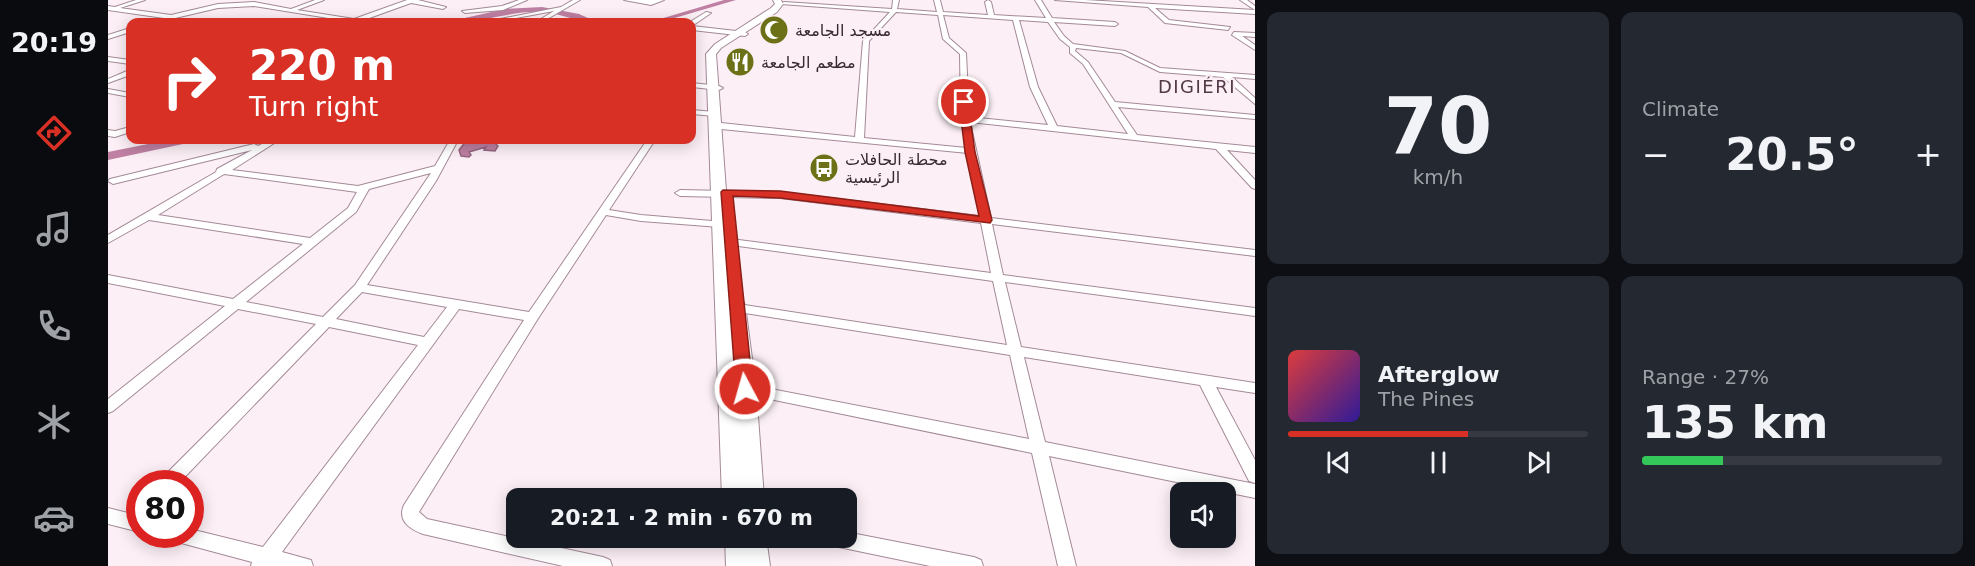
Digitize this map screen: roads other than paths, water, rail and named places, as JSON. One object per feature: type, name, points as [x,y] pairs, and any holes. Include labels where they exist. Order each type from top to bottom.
[{"type":"highway","points":[[735,488],[730,242],[719,152],[716,88],[719,52],[742,33],[781,10],[781,2]]},
{"type":"highway","points":[[723,192],[720,224],[730,307],[745,389],[750,488]]},
{"type":"highway","points":[[739,548],[740,566]]},
{"type":"highway","points":[[754,548],[756,566]]},
{"type":"street","points":[[109,9],[142,0]]},
{"type":"street","points":[[109,9],[171,17],[222,0]]},
{"type":"street","points":[[262,4],[274,0]]},
{"type":"street","points":[[292,10],[321,0]]},
{"type":"street","points":[[404,0],[443,7]]},
{"type":"street","points":[[465,11],[503,8],[524,0]]},
{"type":"street","points":[[545,18],[577,0]]},
{"type":"street","points":[[627,0],[651,3],[661,0]]},
{"type":"street","points":[[844,8],[846,0]]},
{"type":"street","points":[[859,141],[866,41],[894,11],[896,0]]},
{"type":"street","points":[[937,0],[946,39],[963,53],[965,119],[970,152],[1067,566]]},
{"type":"street","points":[[1038,0],[1065,42],[1073,46],[1123,52],[1132,55],[1146,66],[1160,70],[1255,77]]},
{"type":"street","points":[[1058,0],[1255,10]]},
{"type":"street","points":[[1141,0],[1151,6],[1167,22],[1228,28]]},
{"type":"street","points":[[1194,0],[1214,16]]},
{"type":"street","points":[[1243,0],[1255,10]]},
{"type":"street","points":[[368,18],[413,1]]},
{"type":"street","points":[[781,2],[844,8],[1115,24]]},
{"type":"street","points":[[988,2],[992,17]]},
{"type":"street","points":[[167,18],[218,6],[262,4],[335,18]]},
{"type":"street","points":[[509,18],[561,8]]},
{"type":"street","points":[[696,23],[708,13]]},
{"type":"street","points":[[1016,19],[1030,62],[1032,79],[1044,112],[1054,128]]},
{"type":"street","points":[[1221,22],[1255,48]]},
{"type":"street","points":[[696,27],[742,33]]},
{"type":"street","points":[[108,37],[126,31]]},
{"type":"street","points":[[108,32],[118,34]]},
{"type":"street","points":[[1234,34],[1255,35]]},
{"type":"street","points":[[1073,46],[1072,52],[1086,63],[1134,137]]},
{"type":"street","points":[[108,59],[126,61]]},
{"type":"street","points":[[108,81],[126,74]]},
{"type":"street","points":[[1226,76],[1255,102]]},
{"type":"street","points":[[696,86],[716,88]]},
{"type":"street","points":[[108,91],[126,94]]},
{"type":"street","points":[[1114,104],[1255,117]]},
{"type":"street","points":[[696,113],[718,120],[859,141],[970,152]]},
{"type":"street","points":[[965,119],[1255,150]]},
{"type":"street","points":[[108,133],[126,131]]},
{"type":"street","points":[[110,182],[259,144]]},
{"type":"street","points":[[108,240],[266,144]]},
{"type":"street","points":[[181,470],[359,288],[452,144]]},
{"type":"street","points":[[603,566],[423,525],[410,517],[415,499],[532,317],[648,144]]},
{"type":"street","points":[[1219,146],[1255,186]]},
{"type":"street","points":[[220,171],[364,189],[438,168]]},
{"type":"street","points":[[110,182],[126,174]]},
{"type":"street","points":[[108,407],[352,210],[364,189]]},
{"type":"street","points":[[680,193],[723,192],[780,195],[1255,253]]},
{"type":"street","points":[[604,212],[640,218],[720,224]]},
{"type":"street","points":[[147,216],[313,242]]},
{"type":"street","points":[[730,242],[1255,312]]},
{"type":"street","points":[[108,279],[428,342]]},
{"type":"street","points":[[359,288],[532,317]]},
{"type":"street","points":[[263,562],[456,304]]},
{"type":"street","points":[[730,307],[1255,388]]},
{"type":"street","points":[[1205,380],[1255,476]]},
{"type":"street","points":[[745,389],[1255,491]]},
{"type":"street","points":[[108,516],[126,518]]},
{"type":"street","points":[[204,543],[263,562],[304,566]]},
{"type":"street","points":[[857,543],[974,566]]},
{"type":"waterway","points":[[668,18],[732,0]]},
{"type":"waterway","points":[[472,18],[524,10],[559,11],[583,18]]},
{"type":"waterway","points":[[108,156],[164,144]]},
{"type":"place","name":"مسجد الجامعة","points":[[774,30]]},
{"type":"place","name":"مطعم الجامعة","points":[[740,62]]},
{"type":"place","name":"محطة الحافلات الرئيسية","points":[[824,168]]},
{"type":"district","name":"DIGIÉRI","points":[[1197,87]]}]
